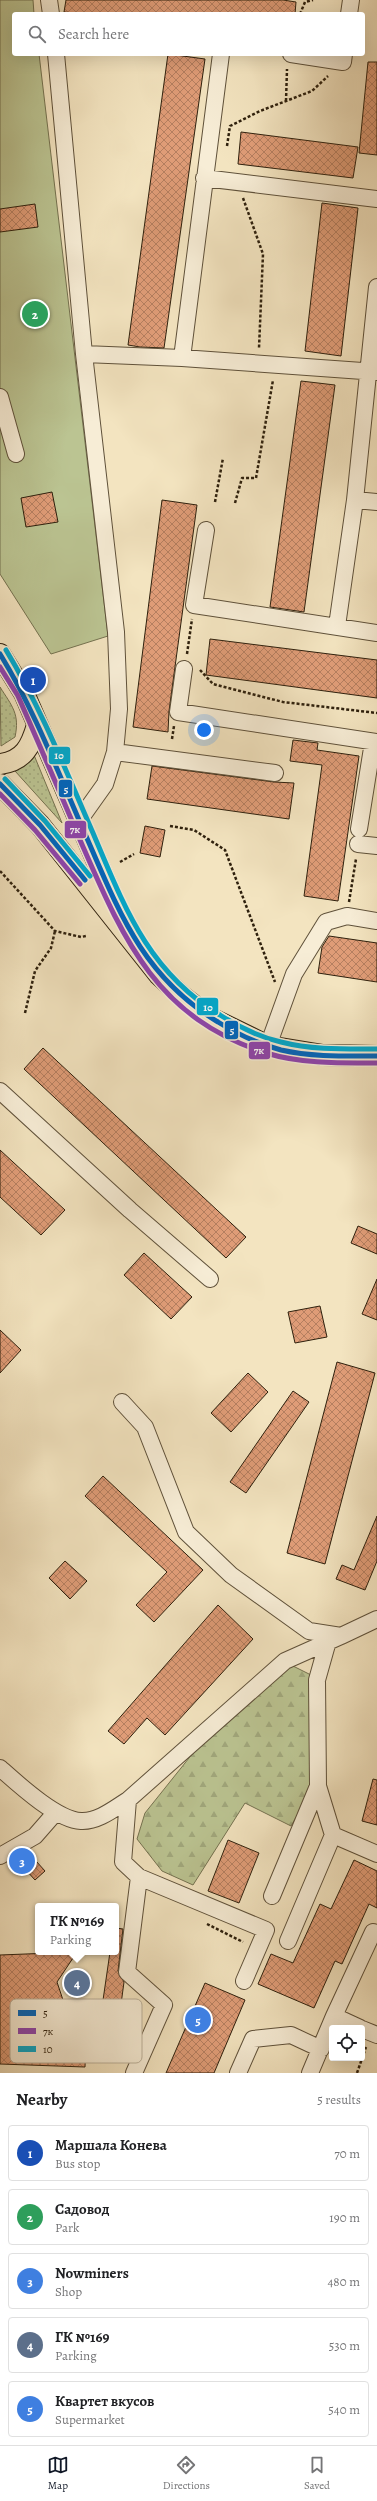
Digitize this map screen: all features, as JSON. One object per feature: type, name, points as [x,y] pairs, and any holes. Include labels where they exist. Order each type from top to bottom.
[{"type":"main road","points":[[0,654],[24,693],[78,822],[121,916],[138,947]]},
{"type":"main road","points":[[0,764],[11,763],[20,758],[31,746],[37,725]]},
{"type":"main road","points":[[0,784],[40,825],[159,975],[183,997],[209,1017],[268,1046],[323,1055],[377,1056]]},
{"type":"street","points":[[49,0],[51,12]]},
{"type":"street","points":[[349,12],[351,0]]},
{"type":"street","points":[[56,56],[84,354],[116,632],[119,709],[115,752],[105,784],[78,822]]},
{"type":"street","points":[[182,358],[204,178],[222,56]]},
{"type":"street","points":[[289,58],[343,62],[344,56]]},
{"type":"street","points":[[204,178],[377,199]]},
{"type":"street","points":[[337,626],[373,372],[377,287]]},
{"type":"street","points":[[84,354],[182,358],[373,372]]},
{"type":"street","points":[[0,397],[16,454]]},
{"type":"street","points":[[355,500],[377,502]]},
{"type":"street","points":[[206,530],[194,605],[377,632]]},
{"type":"street","points":[[184,670],[178,712],[375,742],[358,837],[377,846]]},
{"type":"street","points":[[115,752],[275,773]]},
{"type":"street","points":[[268,1046],[294,974],[326,922],[347,916],[377,921]]},
{"type":"street","points":[[0,1091],[130,1210],[210,1279]]},
{"type":"street","points":[[122,1402],[145,1428],[186,1532],[231,1575],[309,1631],[335,1638]]},
{"type":"street","points":[[0,1768],[25,1791],[56,1812],[81,1821],[102,1816],[128,1800],[285,1661],[377,1619]]},
{"type":"street","points":[[288,1941],[334,1835],[318,1786],[318,1680],[335,1638]]},
{"type":"street","points":[[272,1896],[318,1786]]},
{"type":"street","points":[[128,1800],[123,1862],[138,1877],[266,1930],[244,1981]]},
{"type":"street","points":[[0,1856],[35,1836],[56,1812]]},
{"type":"street","points":[[334,1835],[377,1854]]},
{"type":"street","points":[[138,1877],[127,1972],[164,2005],[142,2055]]},
{"type":"street","points":[[310,2073],[334,2016],[373,1932],[377,1934]]},
{"type":"street","points":[[334,2016],[354,2025]]},
{"type":"street","points":[[365,2030],[377,2036]]},
{"type":"street","points":[[238,2073],[253,2039],[291,2035],[321,2048]]},
{"type":"street","points":[[134,2073],[138,2063]]},
{"type":"path","points":[[301,12],[305,2],[313,0]]},
{"type":"path","points":[[286,101],[289,58]]},
{"type":"path","points":[[226,153],[230,126],[312,91]]},
{"type":"path","points":[[235,181],[243,197],[263,254],[259,310],[259,364]]},
{"type":"path","points":[[235,503],[242,478],[256,478],[274,373]]},
{"type":"path","points":[[215,502],[224,458]]},
{"type":"path","points":[[184,670],[194,605]]},
{"type":"path","points":[[213,684],[282,702],[377,713]]},
{"type":"path","points":[[172,739],[174,724]]},
{"type":"path","points":[[170,826],[194,830],[225,850],[283,1005]]},
{"type":"path","points":[[352,886],[358,837]]},
{"type":"path","points":[[120,862],[134,854]]},
{"type":"path","points":[[0,871],[55,932],[81,937],[86,936]]},
{"type":"path","points":[[25,1013],[35,971],[51,948],[55,932]]},
{"type":"path","points":[[357,2073],[362,2061]]},
{"type":"green space","points":[[0,0],[33,0],[34,12],[12,12],[12,56],[39,56],[108,636],[51,654],[0,574]]},
{"type":"green space","points":[[0,687],[16,716],[15,737],[1,746]]},
{"type":"green space","points":[[34,755],[62,823],[15,771]]},
{"type":"green space","points":[[289,1664],[313,1676],[315,1784],[291,1826],[245,1803],[193,1885],[162,1871],[137,1839],[145,1813],[193,1753]]},
{"type":"building","points":[[66,0],[283,0],[296,2],[295,12],[64,12]]},
{"type":"building","points":[[168,56],[183,56],[205,59],[164,348],[128,345]]},
{"type":"building","points":[[368,62],[377,62],[377,155],[359,153]]},
{"type":"building","points":[[241,132],[358,147],[353,178],[238,164]]},
{"type":"building","points":[[322,203],[358,208],[341,356],[305,351]]},
{"type":"building","points":[[35,204],[38,227],[0,232],[0,209]]},
{"type":"building","points":[[301,381],[335,385],[304,612],[270,607]]},
{"type":"building","points":[[52,492],[58,522],[26,527],[21,498]]},
{"type":"building","points":[[162,500],[197,505],[169,711],[168,732],[133,727]]},
{"type":"building","points":[[210,639],[377,660],[377,698],[206,675]]},
{"type":"building","points":[[293,740],[318,743],[317,750],[359,756],[338,901],[304,896],[322,765],[290,761]]},
{"type":"building","points":[[152,766],[274,782],[294,783],[289,819],[147,799]]},
{"type":"building","points":[[145,826],[165,830],[160,857],[140,853]]},
{"type":"building","points":[[329,936],[377,943],[377,982],[318,973],[322,947]]},
{"type":"building","points":[[43,1048],[246,1237],[226,1258],[24,1069]]},
{"type":"building","points":[[0,1150],[65,1210],[41,1235],[0,1197]]},
{"type":"building","points":[[358,1226],[377,1234],[377,1254],[351,1243]]},
{"type":"building","points":[[144,1253],[192,1297],[171,1319],[124,1275]]},
{"type":"building","points":[[377,1279],[377,1320],[362,1314]]},
{"type":"building","points":[[320,1306],[327,1337],[295,1343],[288,1312]]},
{"type":"building","points":[[0,1330],[21,1350],[0,1373]]},
{"type":"building","points":[[337,1362],[375,1373],[325,1564],[287,1553]]},
{"type":"building","points":[[248,1373],[268,1392],[231,1432],[211,1413]]},
{"type":"building","points":[[293,1391],[309,1402],[246,1493],[230,1482]]},
{"type":"building","points":[[103,1476],[203,1570],[154,1622],[136,1605],[167,1572],[85,1496]]},
{"type":"building","points":[[377,1516],[377,1561],[365,1590],[336,1579],[342,1565],[354,1570]]},
{"type":"building","points":[[65,1561],[87,1581],[70,1599],[49,1578]]},
{"type":"building","points":[[218,1605],[253,1639],[165,1735],[147,1718],[124,1744],[108,1731]]},
{"type":"building","points":[[373,1779],[377,1780],[377,1825],[362,1821]]},
{"type":"building","points":[[228,1840],[259,1853],[239,1903],[208,1891]]},
{"type":"building","points":[[27,1851],[45,1871],[35,1880],[17,1860]]},
{"type":"building","points":[[354,1860],[377,1871],[377,1908],[369,1904],[342,1964],[335,1961],[314,2008],[258,1984],[271,1954],[293,1963],[320,1904],[331,1909]]},
{"type":"building","points":[[119,1928],[123,1929],[118,1971],[124,1982],[122,1999],[103,1999],[110,1955],[119,1955]]},
{"type":"building","points":[[35,1954],[35,1955],[75,1955],[57,1982],[63,1999],[10,1999],[10,2063],[85,2063],[85,2067],[0,2064],[0,1955]]},
{"type":"building","points":[[205,1983],[245,2000],[214,2073],[166,2073]]},
{"type":"transit line","name":"10","points":[[6,650],[31,694],[128,911],[156,958],[174,979],[195,998],[220,1015],[242,1027],[273,1040],[293,1045],[317,1048],[377,1049]]},
{"type":"transit line","name":"5","points":[[0,654],[13,676],[35,721],[122,916],[136,941],[170,985],[192,1004],[218,1022],[240,1035],[256,1042],[281,1050],[305,1054],[329,1056],[377,1056]]},
{"type":"transit line","name":"7к","points":[[0,667],[18,696],[96,876],[128,941],[148,970],[170,996],[196,1018],[228,1038],[266,1053],[280,1057],[307,1061],[377,1063]]},
{"type":"transit line","name":"10","points":[[5,779],[45,821],[90,876]]},
{"type":"transit line","name":"5","points":[[0,784],[40,825],[85,880]]},
{"type":"transit line","name":"7к","points":[[0,794],[35,830],[80,884]]},
{"type":"place","name":"Садовод","points":[[35,314]]},
{"type":"place","name":"Маршала Конева","points":[[33,680]]},
{"type":"place","name":"Nowminers","points":[[22,1861]]},
{"type":"place","name":"ГК №169","points":[[77,1983]]},
{"type":"place","name":"Квартет вкусов","points":[[198,2020]]}]
